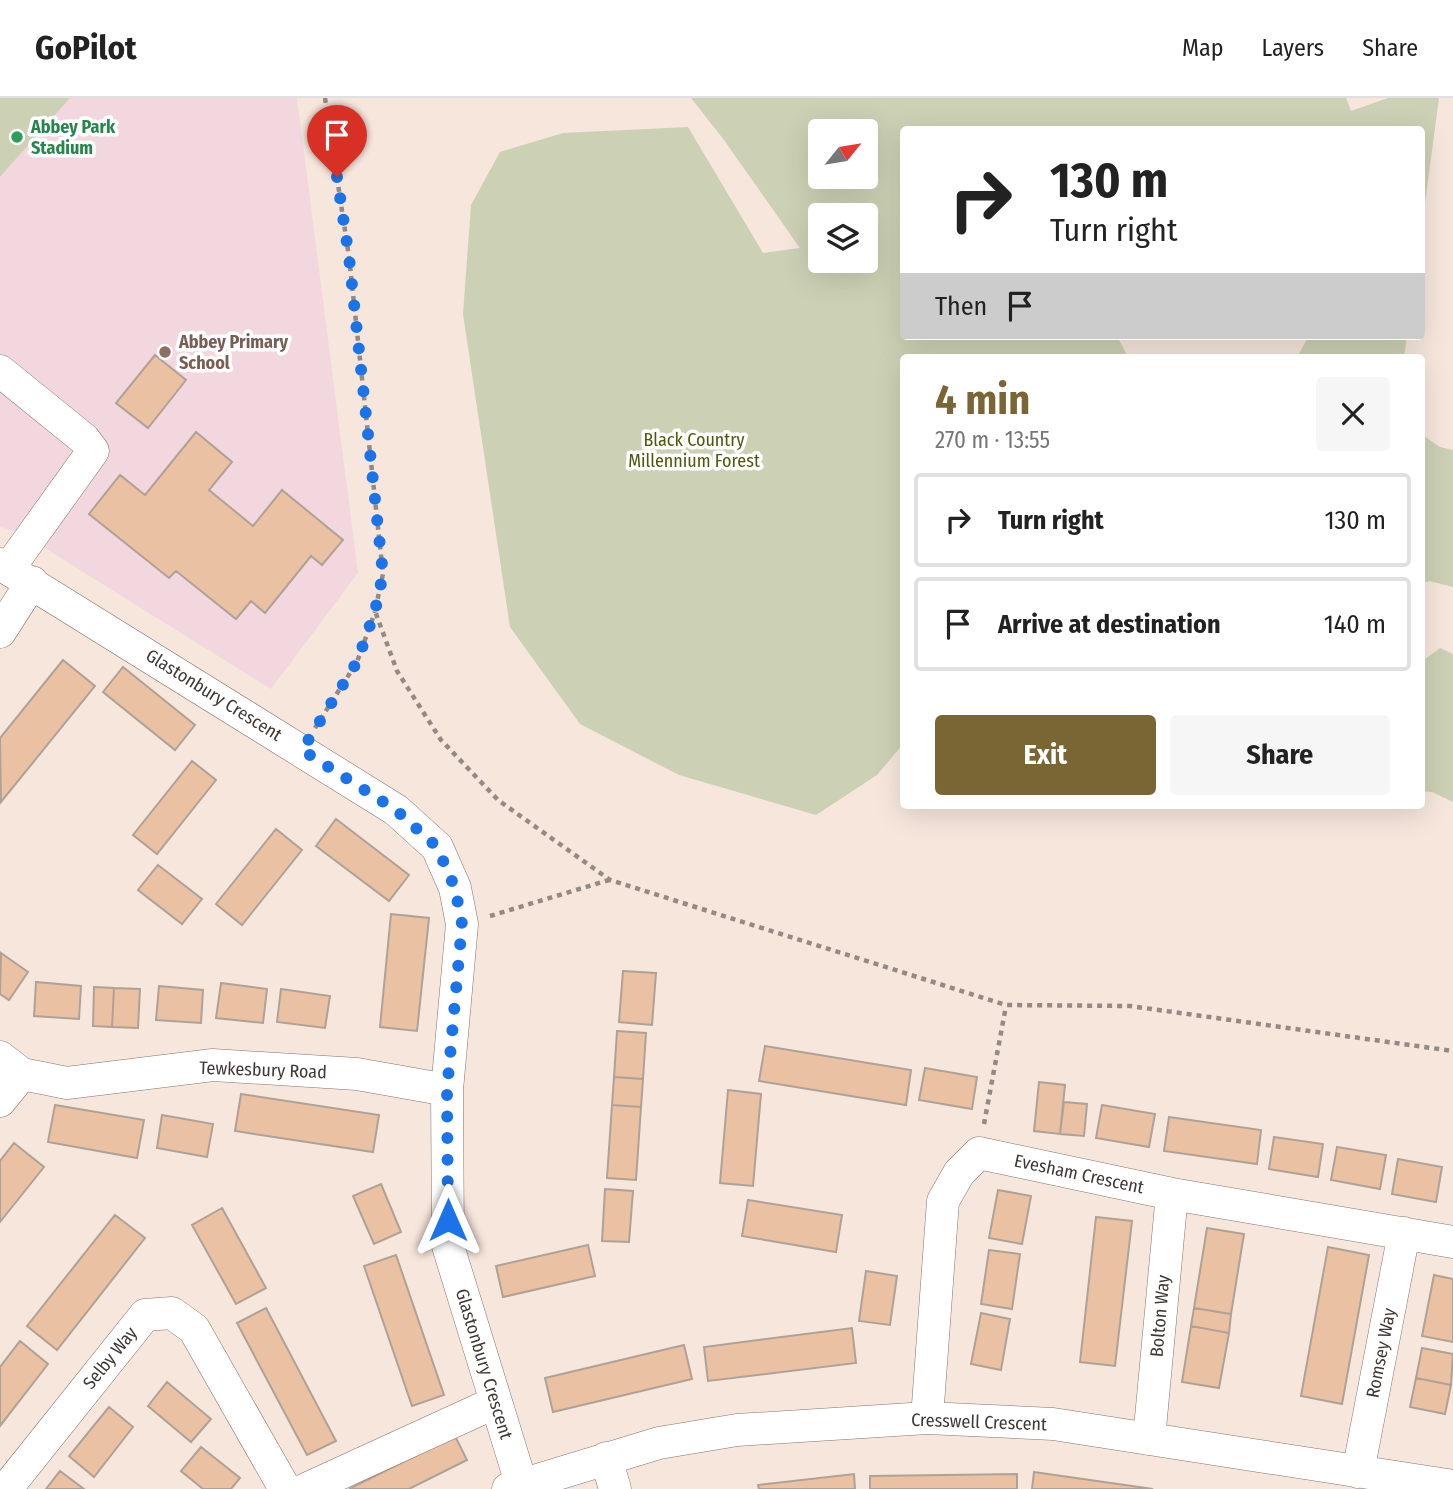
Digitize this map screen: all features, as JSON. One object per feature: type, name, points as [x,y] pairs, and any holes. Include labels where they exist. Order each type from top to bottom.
[{"type":"street","points":[[0,371],[92,446],[93,451],[14,571],[0,632]]},
{"type":"street","name":"Glastonbury Crescent","points":[[14,571],[396,810],[437,847],[455,888],[462,924],[447,1090],[448,1247],[496,1402],[515,1486]]},
{"type":"street","points":[[0,1101],[11,1065]]},
{"type":"street","name":"Tewkesbury Road","points":[[11,1065],[67,1083],[213,1065],[357,1074],[447,1090]]},
{"type":"street","points":[[927,1418],[943,1201],[959,1173],[979,1153]]},
{"type":"street","name":"Evesham Crescent","points":[[979,1153],[1172,1194],[1453,1242]]},
{"type":"street","name":"Bolton Way","points":[[1149,1439],[1172,1194]]},
{"type":"street","name":"Romsey Way","points":[[1374,1479],[1404,1233]]},
{"type":"street","name":"Selby Way","points":[[6,1489],[145,1315],[172,1313],[194,1329],[285,1489]]},
{"type":"street","points":[[306,1489],[496,1402]]},
{"type":"street","name":"Cresswell Crescent","points":[[515,1486],[659,1444],[737,1430],[927,1418],[1054,1424],[1374,1479],[1453,1486]]},
{"type":"street","points":[[606,1458],[615,1489]]},
{"type":"path","points":[[302,750],[357,662],[375,611],[383,574],[349,257],[325,98]]},
{"type":"path","points":[[375,611],[397,671],[440,740],[498,800],[610,880],[1006,1005],[1130,1006],[1453,1051]]},
{"type":"path","points":[[462,924],[610,880]]},
{"type":"path","points":[[979,1153],[1006,1005]]},
{"type":"shaded area","name":"Abbey Primary School","points":[[70,98],[297,98],[358,573],[271,689],[19,532],[0,527],[0,177]]},
{"type":"green space","name":"Abbey Park Stadium","points":[[0,98],[70,98],[0,177]]},
{"type":"green space","name":"Black Country Millennium Forest","points":[[691,98],[1346,98],[1351,111],[1388,98],[1439,98],[1425,203],[1425,126],[900,126],[900,340],[1119,340],[1126,354],[900,354],[900,748],[877,775],[816,815],[679,775],[580,724],[510,627],[463,314],[471,205],[500,152],[563,133],[688,127],[763,253],[800,248]]},
{"type":"green space","points":[[1306,340],[1406,340],[1404,354],[1299,354]]},
{"type":"green space","points":[[1425,437],[1440,447],[1453,450],[1453,587],[1429,581],[1425,582]]},
{"type":"green space","points":[[1440,648],[1453,654],[1453,802],[1425,791],[1425,659]]},
{"type":"building","points":[[155,355],[186,380],[148,428],[116,403]]},
{"type":"building","points":[[196,432],[232,462],[209,490],[253,526],[282,490],[343,540],[322,565],[311,556],[265,613],[251,601],[236,619],[176,571],[169,578],[89,514],[120,475],[145,495]]},
{"type":"building","points":[[63,660],[95,686],[1,802],[0,738]]},
{"type":"building","points":[[123,667],[195,725],[175,750],[103,692]]},
{"type":"building","points":[[192,761],[216,780],[157,854],[133,835]]},
{"type":"building","points":[[336,819],[409,875],[389,901],[316,846]]},
{"type":"building","points":[[276,829],[302,850],[242,925],[216,904]]},
{"type":"building","points":[[158,865],[202,899],[182,924],[138,890]]},
{"type":"building","points":[[391,914],[429,918],[417,1031],[380,1027]]},
{"type":"building","points":[[1,953],[28,972],[9,1000],[0,994]]},
{"type":"building","points":[[623,971],[656,973],[652,1025],[619,1022]]},
{"type":"building","points":[[36,982],[81,986],[79,1019],[34,1016]]},
{"type":"building","points":[[221,983],[267,989],[263,1023],[216,1018]]},
{"type":"building","points":[[159,986],[203,990],[201,1023],[156,1020]]},
{"type":"building","points":[[94,987],[114,988],[112,1027],[93,1026]]},
{"type":"building","points":[[114,988],[140,989],[138,1028],[112,1027]]},
{"type":"building","points":[[281,989],[330,996],[325,1028],[277,1022]]},
{"type":"building","points":[[617,1031],[646,1033],[643,1079],[614,1077]]},
{"type":"building","points":[[765,1046],[911,1070],[906,1105],[759,1081]]},
{"type":"building","points":[[925,1068],[977,1077],[972,1109],[919,1100]]},
{"type":"building","points":[[614,1077],[643,1079],[641,1107],[612,1105]]},
{"type":"building","points":[[1039,1082],[1065,1085],[1060,1134],[1034,1131]]},
{"type":"building","points":[[728,1090],[761,1094],[753,1186],[720,1183]]},
{"type":"building","points":[[241,1094],[379,1115],[373,1152],[235,1131]]},
{"type":"building","points":[[1064,1102],[1087,1104],[1084,1136],[1060,1134]]},
{"type":"building","points":[[55,1105],[144,1120],[137,1158],[48,1142]]},
{"type":"building","points":[[612,1105],[641,1107],[636,1180],[607,1178]]},
{"type":"building","points":[[1102,1105],[1155,1114],[1149,1147],[1096,1138]]},
{"type":"building","points":[[162,1115],[213,1124],[207,1157],[157,1148]]},
{"type":"building","points":[[1169,1117],[1261,1130],[1257,1164],[1164,1151]]},
{"type":"building","points":[[1274,1137],[1323,1144],[1318,1177],[1269,1169]]},
{"type":"building","points":[[14,1143],[44,1167],[0,1222],[0,1161]]},
{"type":"building","points":[[1337,1147],[1386,1155],[1380,1189],[1331,1180]]},
{"type":"building","points":[[1398,1159],[1442,1167],[1436,1202],[1392,1194]]},
{"type":"building","points":[[381,1184],[401,1232],[374,1244],[353,1196]]},
{"type":"building","points":[[605,1189],[633,1191],[629,1242],[602,1241]]},
{"type":"building","points":[[998,1190],[1031,1196],[1022,1244],[989,1238]]},
{"type":"building","points":[[748,1200],[842,1215],[836,1252],[742,1236]]},
{"type":"building","points":[[222,1208],[266,1288],[236,1304],[192,1225]]},
{"type":"building","points":[[115,1215],[145,1238],[57,1350],[27,1326]]},
{"type":"building","points":[[1096,1217],[1132,1221],[1115,1366],[1080,1362]]},
{"type":"building","points":[[1207,1228],[1244,1234],[1231,1314],[1194,1308]]},
{"type":"building","points":[[588,1245],[595,1276],[503,1297],[496,1266]]},
{"type":"building","points":[[1328,1247],[1369,1255],[1342,1404],[1301,1396]]},
{"type":"building","points":[[989,1250],[1020,1254],[1012,1309],[981,1304]]},
{"type":"building","points":[[396,1255],[444,1395],[412,1406],[364,1266]]},
{"type":"building","points":[[866,1271],[897,1276],[890,1325],[859,1321]]},
{"type":"building","points":[[1434,1275],[1453,1279],[1453,1342],[1422,1336]]},
{"type":"building","points":[[266,1308],[336,1441],[307,1455],[237,1323]]},
{"type":"building","points":[[1194,1308],[1231,1314],[1229,1333],[1191,1326]]},
{"type":"building","points":[[981,1313],[1010,1319],[1001,1370],[971,1364]]},
{"type":"building","points":[[1191,1326],[1229,1333],[1219,1388],[1182,1382]]},
{"type":"building","points":[[852,1328],[856,1363],[708,1381],[704,1347]]},
{"type":"building","points":[[20,1341],[48,1364],[0,1426],[0,1367]]},
{"type":"building","points":[[684,1345],[692,1379],[553,1412],[545,1378]]},
{"type":"building","points":[[1422,1348],[1453,1354],[1451,1385],[1416,1378]]},
{"type":"building","points":[[1416,1378],[1451,1385],[1445,1414],[1410,1407]]},
{"type":"building","points":[[167,1382],[211,1419],[191,1442],[148,1406]]},
{"type":"building","points":[[109,1407],[133,1427],[94,1477],[69,1456]]},
{"type":"building","points":[[455,1436],[467,1460],[409,1489],[349,1489]]},
{"type":"building","points":[[201,1447],[240,1478],[231,1489],[203,1489],[181,1471]]},
{"type":"building","points":[[60,1471],[84,1489],[46,1489]]},
{"type":"building","points":[[1034,1472],[1153,1489],[1032,1489]]},
{"type":"building","points":[[854,1474],[855,1489],[759,1489],[758,1485]]},
{"type":"building","points":[[1017,1474],[1017,1489],[870,1489],[870,1476]]},
{"type":"place","name":"Abbey Park Stadium","points":[[17,137]]},
{"type":"place","name":"Abbey Primary School","points":[[165,352]]},
{"type":"route","points":[[337,177],[349,257],[383,574],[375,611],[357,662],[302,750],[396,810],[437,847],[455,888],[462,924],[447,1090],[448,1220]]}]
